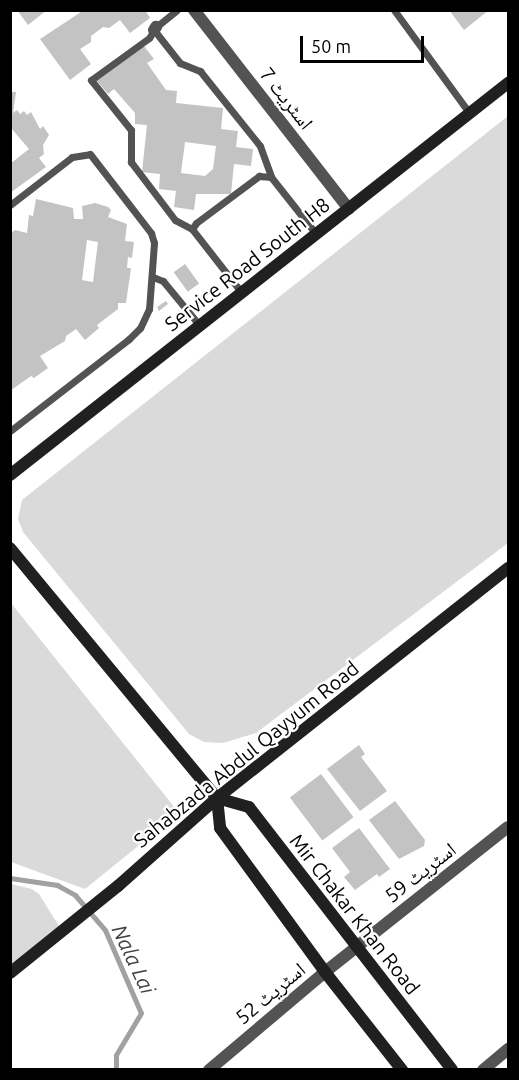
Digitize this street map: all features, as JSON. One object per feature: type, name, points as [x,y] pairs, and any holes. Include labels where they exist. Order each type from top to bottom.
[{"type":"street","name":"اسٹریٹ 7","points":[[194,10],[349,209]]},
{"type":"street","name":"Service Road South H8","points":[[10,475],[508,83]]},
{"type":"street","points":[[10,548],[217,798],[220,828],[325,972],[402,1070]]},
{"type":"street","name":"Sahabzada Abdul Qayyum Road","points":[[12,971],[118,886],[217,798],[508,568]]},
{"type":"street","name":"Mir Chakar Khan Road","points":[[217,798],[249,807],[452,1070]]},
{"type":"street","name":"اسٹریٹ 59","points":[[356,948],[508,827]]},
{"type":"street","name":"اسٹریٹ 52","points":[[209,1070],[356,948]]},
{"type":"street","points":[[483,1070],[508,1049]]},
{"type":"lane","points":[[177,10],[155,28],[149,38],[91,80],[131,130],[130,162],[176,220],[192,230],[242,293]]},
{"type":"lane","points":[[394,10],[470,114]]},
{"type":"lane","points":[[155,28],[180,63],[200,72],[260,146],[271,177],[316,234]]},
{"type":"lane","points":[[10,205],[72,157],[90,154],[151,233],[154,243],[149,309],[140,328],[10,431]]},
{"type":"lane","points":[[192,230],[196,223],[259,176],[271,177]]},
{"type":"lane","points":[[153,277],[163,281],[200,326]]},
{"type":"shaded area","points":[[508,116],[508,543],[256,733],[223,743],[204,742],[189,734],[23,532],[18,519],[22,500]]},
{"type":"shaded area","points":[[11,603],[179,813],[85,889],[11,862]]},
{"type":"shaded area","points":[[11,884],[32,889],[39,894],[62,931],[11,971]]},
{"type":"building","points":[[17,10],[47,10],[28,25]]},
{"type":"building","points":[[84,10],[145,10],[150,18],[130,33],[120,20],[109,28],[103,27],[91,36],[91,42],[80,49],[91,64],[70,80],[40,39]]},
{"type":"building","points":[[449,10],[489,10],[464,30]]},
{"type":"building","points":[[144,46],[154,59],[147,63],[166,90],[177,91],[176,103],[223,108],[221,129],[238,131],[236,147],[253,149],[251,166],[234,164],[231,194],[196,194],[194,210],[174,207],[176,191],[159,189],[160,174],[142,172],[147,125],[135,124],[135,113],[114,89],[108,94],[96,80]],"holes":[[[185,142],[216,146],[213,169],[205,176],[181,173]]]},
{"type":"building","points":[[10,92],[16,92],[13,113],[17,110],[20,114],[24,111],[27,115],[31,112],[40,129],[43,126],[49,135],[43,145],[44,154],[39,158],[46,167],[10,193],[10,164],[29,149],[11,128]]},
{"type":"building","points":[[36,199],[73,208],[74,219],[83,219],[82,206],[95,203],[108,207],[111,210],[108,217],[127,224],[125,241],[134,242],[132,258],[128,257],[127,268],[131,268],[126,303],[118,303],[118,309],[97,325],[99,328],[85,340],[76,329],[66,336],[65,341],[40,356],[48,368],[34,378],[31,376],[10,391],[10,234],[15,230],[27,233],[29,215],[33,216]],"holes":[[[87,240],[98,242],[93,282],[82,280]]]},
{"type":"building","points":[[185,264],[199,283],[188,292],[174,272]]},
{"type":"building","points":[[166,301],[168,304],[159,311],[157,307]]},
{"type":"building","points":[[359,745],[365,754],[361,757],[387,791],[360,811],[327,769]]},
{"type":"building","points":[[321,774],[353,817],[322,841],[290,797]]},
{"type":"building","points":[[395,801],[425,840],[424,846],[399,859],[369,820]]},
{"type":"building","points":[[359,828],[390,869],[379,877],[377,874],[355,890],[344,877],[350,872],[332,848]]},
{"type":"waterway","name":"Nala Lai","points":[[10,878],[57,885],[75,895],[105,930],[141,1013],[116,1055],[116,1070]]}]
